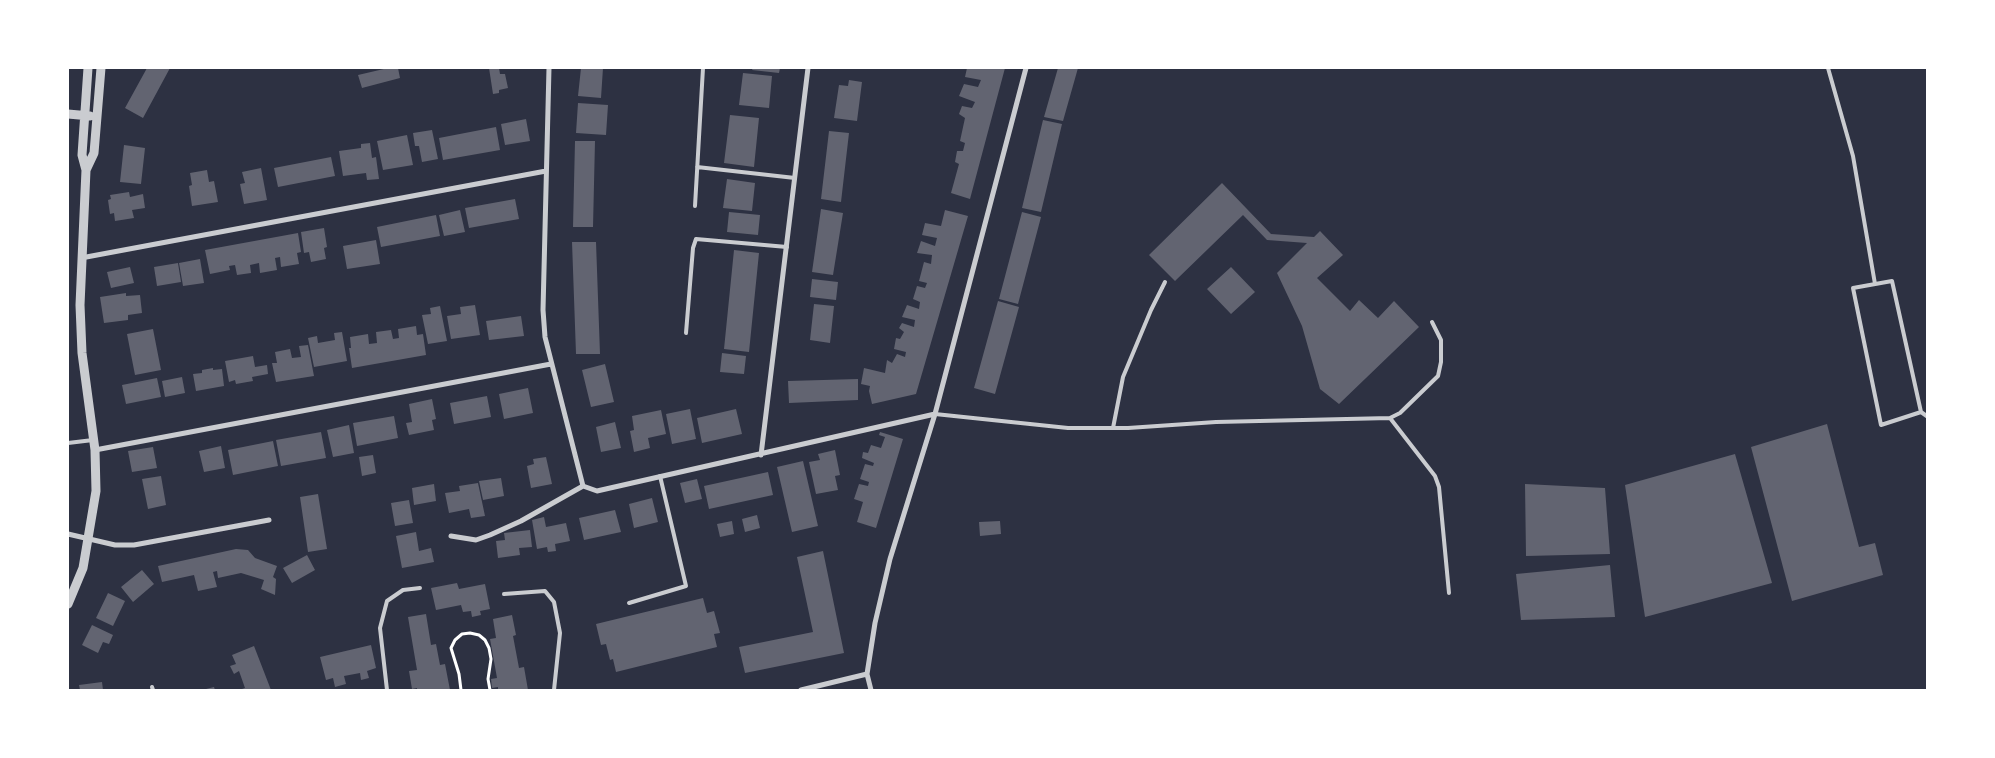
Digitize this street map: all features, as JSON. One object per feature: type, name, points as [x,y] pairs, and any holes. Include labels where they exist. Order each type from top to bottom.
[{"type":"street","points":[[68,604],[83,568],[96,491],[94,445],[82,353],[81,258],[86,170],[82,155],[88,68]]},
{"type":"street","points":[[86,170],[94,153],[101,68]]},
{"type":"street","points":[[549,68],[543,310],[545,337],[583,486]]},
{"type":"street","points":[[761,455],[808,68]]},
{"type":"street","points":[[871,690],[868,674],[875,623],[890,559],[935,414],[1026,68]]},
{"type":"street","points":[[68,114],[97,117]]},
{"type":"street","points":[[81,258],[546,171]]},
{"type":"street","points":[[94,445],[551,364]]},
{"type":"street","points":[[451,536],[476,540],[490,535],[521,521],[583,486],[597,491],[935,414]]},
{"type":"street","points":[[68,534],[115,545],[134,544],[269,520]]},
{"type":"street","points":[[801,690],[868,674]]},
{"type":"lane","points":[[695,206],[703,68]]},
{"type":"lane","points":[[1828,68],[1853,156],[1875,284]]},
{"type":"lane","points":[[697,167],[795,178]]},
{"type":"lane","points":[[686,334],[693,248],[696,239],[787,247]]},
{"type":"lane","points":[[1921,412],[1881,425],[1853,288],[1892,281],[1921,412],[1928,417]]},
{"type":"lane","points":[[1113,428],[1122,377],[1165,282]]},
{"type":"lane","points":[[935,414],[1068,428],[1390,418],[1400,413],[1438,376],[1441,362],[1441,340],[1432,322]]},
{"type":"lane","points":[[1390,418],[1435,476],[1439,486],[1449,593]]},
{"type":"lane","points":[[68,443],[94,445]]},
{"type":"lane","points":[[629,603],[686,586],[660,476]]},
{"type":"lane","points":[[387,690],[380,628],[387,601],[403,590],[420,588]]},
{"type":"lane","points":[[504,594],[545,591],[554,602],[560,633],[554,690]]},
{"type":"path","points":[[461,690],[460,674],[451,648],[455,640],[462,634],[470,633],[479,635],[485,640],[489,648],[491,659],[488,679],[490,690]]},
{"type":"building","points":[[147,68],[170,68],[143,118],[125,108]]},
{"type":"building","points":[[388,68],[398,68],[400,78],[362,88],[358,75]]},
{"type":"building","points":[[489,68],[499,68],[500,74],[505,74],[508,88],[493,94]]},
{"type":"building","points":[[581,68],[603,68],[601,98],[578,96]]},
{"type":"building","points":[[753,68],[780,68],[779,73],[752,70]]},
{"type":"building","points":[[967,68],[1005,68],[970,199],[951,193],[959,164],[955,162],[957,151],[963,151],[965,143],[960,141],[965,118],[959,114],[962,106],[972,108],[975,102],[959,96],[964,84],[978,87],[981,80],[965,77]]},
{"type":"building","points":[[1058,68],[1078,68],[1063,121],[1044,117]]},
{"type":"building","points":[[743,73],[772,76],[769,108],[739,105]]},
{"type":"building","points":[[849,80],[862,82],[857,121],[834,118],[839,85],[848,86]]},
{"type":"building","points":[[578,103],[608,105],[606,135],[576,133]]},
{"type":"building","points":[[730,115],[759,118],[754,167],[724,163]]},
{"type":"building","points":[[526,119],[530,141],[505,145],[501,124]]},
{"type":"building","points":[[1043,120],[1062,124],[1041,212],[1022,208]]},
{"type":"building","points":[[496,127],[500,150],[443,160],[439,138]]},
{"type":"building","points":[[432,130],[438,159],[422,162],[419,146],[415,146],[413,133]]},
{"type":"building","points":[[829,131],[849,133],[841,202],[821,199]]},
{"type":"building","points":[[407,135],[413,165],[383,170],[377,141]]},
{"type":"building","points":[[575,141],[595,141],[593,227],[573,227]]},
{"type":"building","points":[[370,143],[372,158],[376,157],[379,179],[367,180],[366,173],[343,176],[339,151],[361,148],[361,144]]},
{"type":"building","points":[[124,145],[145,148],[141,184],[120,182]]},
{"type":"building","points":[[331,157],[335,176],[278,187],[274,168]]},
{"type":"building","points":[[261,168],[267,200],[244,204],[240,184],[245,183],[242,172]]},
{"type":"building","points":[[207,170],[209,182],[214,181],[218,202],[192,206],[189,186],[192,185],[190,173]]},
{"type":"building","points":[[727,179],[755,183],[752,211],[723,208]]},
{"type":"building","points":[[1222,183],[1271,234],[1314,237],[1320,231],[1343,255],[1317,278],[1350,311],[1359,300],[1378,318],[1394,301],[1419,327],[1339,404],[1320,389],[1302,326],[1277,273],[1307,243],[1267,240],[1243,215],[1175,281],[1149,255]]},
{"type":"building","points":[[129,192],[130,197],[143,194],[145,208],[132,210],[134,218],[115,221],[114,213],[110,214],[108,200],[111,199],[110,195]]},
{"type":"building","points":[[515,199],[519,219],[469,228],[465,208]]},
{"type":"building","points":[[821,209],[843,213],[833,275],[812,272]]},
{"type":"building","points":[[460,210],[465,232],[444,236],[439,215]]},
{"type":"building","points":[[945,210],[968,216],[916,394],[872,404],[869,391],[870,386],[861,384],[864,368],[885,373],[887,360],[892,363],[897,354],[905,357],[906,352],[894,349],[896,338],[900,339],[904,332],[899,328],[902,323],[914,327],[915,320],[902,317],[907,305],[919,309],[920,302],[913,299],[917,286],[925,288],[927,283],[919,281],[924,262],[931,264],[932,255],[917,253],[921,241],[935,246],[937,238],[922,235],[925,223],[941,226]]},
{"type":"building","points":[[729,212],[760,215],[758,235],[727,232]]},
{"type":"building","points":[[1022,212],[1041,217],[1018,304],[999,299]]},
{"type":"building","points":[[436,215],[440,236],[381,247],[377,227]]},
{"type":"building","points":[[324,228],[327,247],[324,248],[326,259],[311,262],[309,252],[304,253],[301,232]]},
{"type":"building","points":[[298,233],[301,252],[297,253],[299,264],[281,267],[280,257],[275,258],[277,270],[260,273],[259,263],[250,265],[251,273],[237,275],[235,265],[229,266],[230,270],[210,274],[205,250]]},
{"type":"building","points":[[376,240],[380,264],[347,269],[343,246]]},
{"type":"building","points":[[572,242],[596,242],[600,354],[576,354]]},
{"type":"building","points":[[734,250],[759,253],[749,352],[724,349]]},
{"type":"building","points":[[200,259],[204,283],[183,286],[179,263]]},
{"type":"building","points":[[178,263],[181,282],[157,286],[154,267]]},
{"type":"building","points":[[130,267],[134,283],[111,288],[107,272]]},
{"type":"building","points":[[1231,267],[1255,292],[1231,314],[1207,289]]},
{"type":"building","points":[[812,279],[838,282],[836,300],[810,297]]},
{"type":"building","points":[[126,293],[126,296],[140,295],[142,313],[128,315],[128,320],[104,323],[100,297]]},
{"type":"building","points":[[998,301],[1019,307],[995,394],[974,388]]},
{"type":"building","points":[[814,304],[834,306],[830,343],[810,340]]},
{"type":"building","points":[[475,305],[480,335],[451,339],[447,316],[461,314],[460,307]]},
{"type":"building","points":[[440,306],[447,341],[428,344],[422,315],[431,314],[430,308]]},
{"type":"building","points":[[521,316],[524,336],[489,340],[486,321]]},
{"type":"building","points":[[416,326],[417,335],[423,334],[426,355],[352,368],[349,348],[351,348],[350,337],[368,334],[369,344],[377,343],[376,332],[391,330],[393,339],[399,338],[398,329]]},
{"type":"building","points":[[153,329],[161,370],[135,375],[127,334]]},
{"type":"building","points":[[342,332],[347,361],[314,367],[308,338],[317,336],[318,343],[335,340],[334,333]]},
{"type":"building","points":[[308,345],[314,376],[276,382],[272,363],[277,363],[275,352],[290,349],[292,358],[301,357],[299,346]]},
{"type":"building","points":[[722,353],[746,356],[744,374],[720,372]]},
{"type":"building","points":[[253,356],[255,367],[267,365],[268,374],[252,377],[253,381],[236,384],[235,380],[229,382],[225,361]]},
{"type":"building","points":[[605,364],[614,402],[591,407],[582,370]]},
{"type":"building","points":[[213,368],[213,370],[222,369],[224,386],[196,391],[193,374],[202,373],[202,370]]},
{"type":"building","points":[[182,377],[185,393],[165,397],[162,381]]},
{"type":"building","points":[[157,378],[161,397],[126,404],[122,385]]},
{"type":"building","points":[[858,379],[858,400],[789,403],[788,381]]},
{"type":"building","points":[[528,388],[533,413],[504,419],[499,394]]},
{"type":"building","points":[[487,396],[491,417],[454,424],[450,403]]},
{"type":"building","points":[[432,399],[436,419],[432,420],[434,430],[409,435],[406,423],[412,422],[409,404]]},
{"type":"building","points":[[690,409],[696,439],[672,444],[666,414]]},
{"type":"building","points":[[736,409],[742,434],[702,443],[697,418]]},
{"type":"building","points":[[661,410],[666,434],[648,438],[650,448],[634,452],[630,431],[634,430],[632,416]]},
{"type":"building","points":[[394,416],[398,438],[357,446],[353,423]]},
{"type":"building","points":[[615,422],[621,448],[601,452],[596,427]]},
{"type":"building","points":[[1827,424],[1859,547],[1875,543],[1883,575],[1792,601],[1751,447]]},
{"type":"building","points":[[349,425],[354,453],[333,457],[327,430]]},
{"type":"building","points":[[321,432],[326,458],[281,466],[276,440]]},
{"type":"building","points":[[880,432],[903,439],[876,528],[857,522],[863,502],[854,499],[859,484],[868,486],[869,482],[860,479],[865,464],[873,466],[874,463],[862,458],[863,452],[868,453],[871,445],[881,448],[885,437],[879,435]]},
{"type":"building","points":[[273,441],[278,466],[233,475],[228,450]]},
{"type":"building","points":[[221,446],[225,468],[204,472],[199,451]]},
{"type":"building","points":[[153,447],[157,468],[132,472],[128,451]]},
{"type":"building","points":[[835,450],[840,475],[835,476],[838,490],[816,494],[809,462],[820,460],[818,454]]},
{"type":"building","points":[[1735,454],[1772,583],[1645,617],[1625,485]]},
{"type":"building","points":[[373,455],[376,473],[362,476],[359,457]]},
{"type":"building","points":[[546,457],[552,484],[531,488],[527,466],[534,464],[533,459]]},
{"type":"building","points":[[803,461],[818,526],[792,532],[777,467]]},
{"type":"building","points":[[768,472],[773,495],[709,509],[704,486]]},
{"type":"building","points":[[161,476],[166,505],[148,509],[142,479]]},
{"type":"building","points":[[501,478],[504,496],[483,500],[479,481]]},
{"type":"building","points":[[697,479],[702,499],[685,503],[680,483]]},
{"type":"building","points":[[478,483],[485,516],[471,518],[469,509],[449,513],[445,493],[460,491],[459,486]]},
{"type":"building","points":[[434,484],[436,501],[414,505],[412,488]]},
{"type":"building","points":[[1525,484],[1605,488],[1610,554],[1526,556]]},
{"type":"building","points":[[318,494],[327,549],[308,552],[300,497]]},
{"type":"building","points":[[652,498],[658,522],[634,528],[629,504]]},
{"type":"building","points":[[409,500],[413,523],[395,526],[391,503]]},
{"type":"building","points":[[615,510],[621,532],[584,540],[579,518]]},
{"type":"building","points":[[757,515],[760,528],[745,532],[742,519]]},
{"type":"building","points":[[544,517],[546,527],[566,523],[570,541],[555,544],[556,551],[548,552],[547,547],[537,549],[532,520]]},
{"type":"building","points":[[732,521],[734,534],[720,537],[717,524]]},
{"type":"building","points":[[1000,521],[1001,534],[980,536],[979,522]]},
{"type":"building","points":[[530,530],[532,547],[519,548],[520,555],[498,558],[496,541],[505,540],[504,533]]},
{"type":"building","points":[[416,532],[419,551],[431,548],[434,562],[402,568],[396,536]]},
{"type":"building","points":[[236,549],[248,550],[255,558],[277,566],[273,577],[276,579],[275,595],[261,589],[264,580],[241,573],[218,578],[217,571],[213,572],[217,587],[198,591],[194,575],[162,582],[158,566]]},
{"type":"building","points":[[823,551],[844,653],[745,673],[739,647],[813,632],[797,557]]},
{"type":"building","points":[[307,555],[315,570],[292,583],[283,568]]},
{"type":"building","points":[[1610,565],[1615,617],[1521,620],[1516,574]]},
{"type":"building","points":[[142,570],[154,584],[133,602],[121,587]]},
{"type":"building","points":[[457,583],[459,589],[485,584],[490,609],[480,611],[481,615],[472,617],[471,611],[463,612],[461,605],[436,610],[431,588]]},
{"type":"building","points":[[108,593],[125,601],[113,626],[96,618]]},
{"type":"building","points":[[703,598],[707,613],[714,611],[720,633],[714,634],[717,647],[616,672],[613,659],[610,660],[606,644],[601,645],[596,624]]},
{"type":"building","points":[[426,614],[431,645],[436,644],[440,665],[445,664],[450,690],[412,689],[409,671],[417,670],[408,617]]},
{"type":"building","points":[[512,615],[516,635],[513,636],[519,668],[524,667],[528,690],[498,690],[498,687],[492,688],[491,679],[497,678],[490,639],[496,638],[493,619]]},
{"type":"building","points":[[92,625],[113,635],[109,644],[103,642],[98,653],[82,645]]},
{"type":"building","points":[[371,645],[376,668],[367,671],[369,678],[361,680],[360,673],[344,676],[346,684],[335,687],[333,678],[326,680],[320,657]]},
{"type":"building","points":[[254,646],[271,690],[239,690],[245,688],[239,671],[234,674],[230,666],[236,664],[232,655]]},
{"type":"building","points":[[102,682],[103,690],[80,690],[79,685]]},
{"type":"building","points":[[214,687],[215,690],[202,690]]}]
